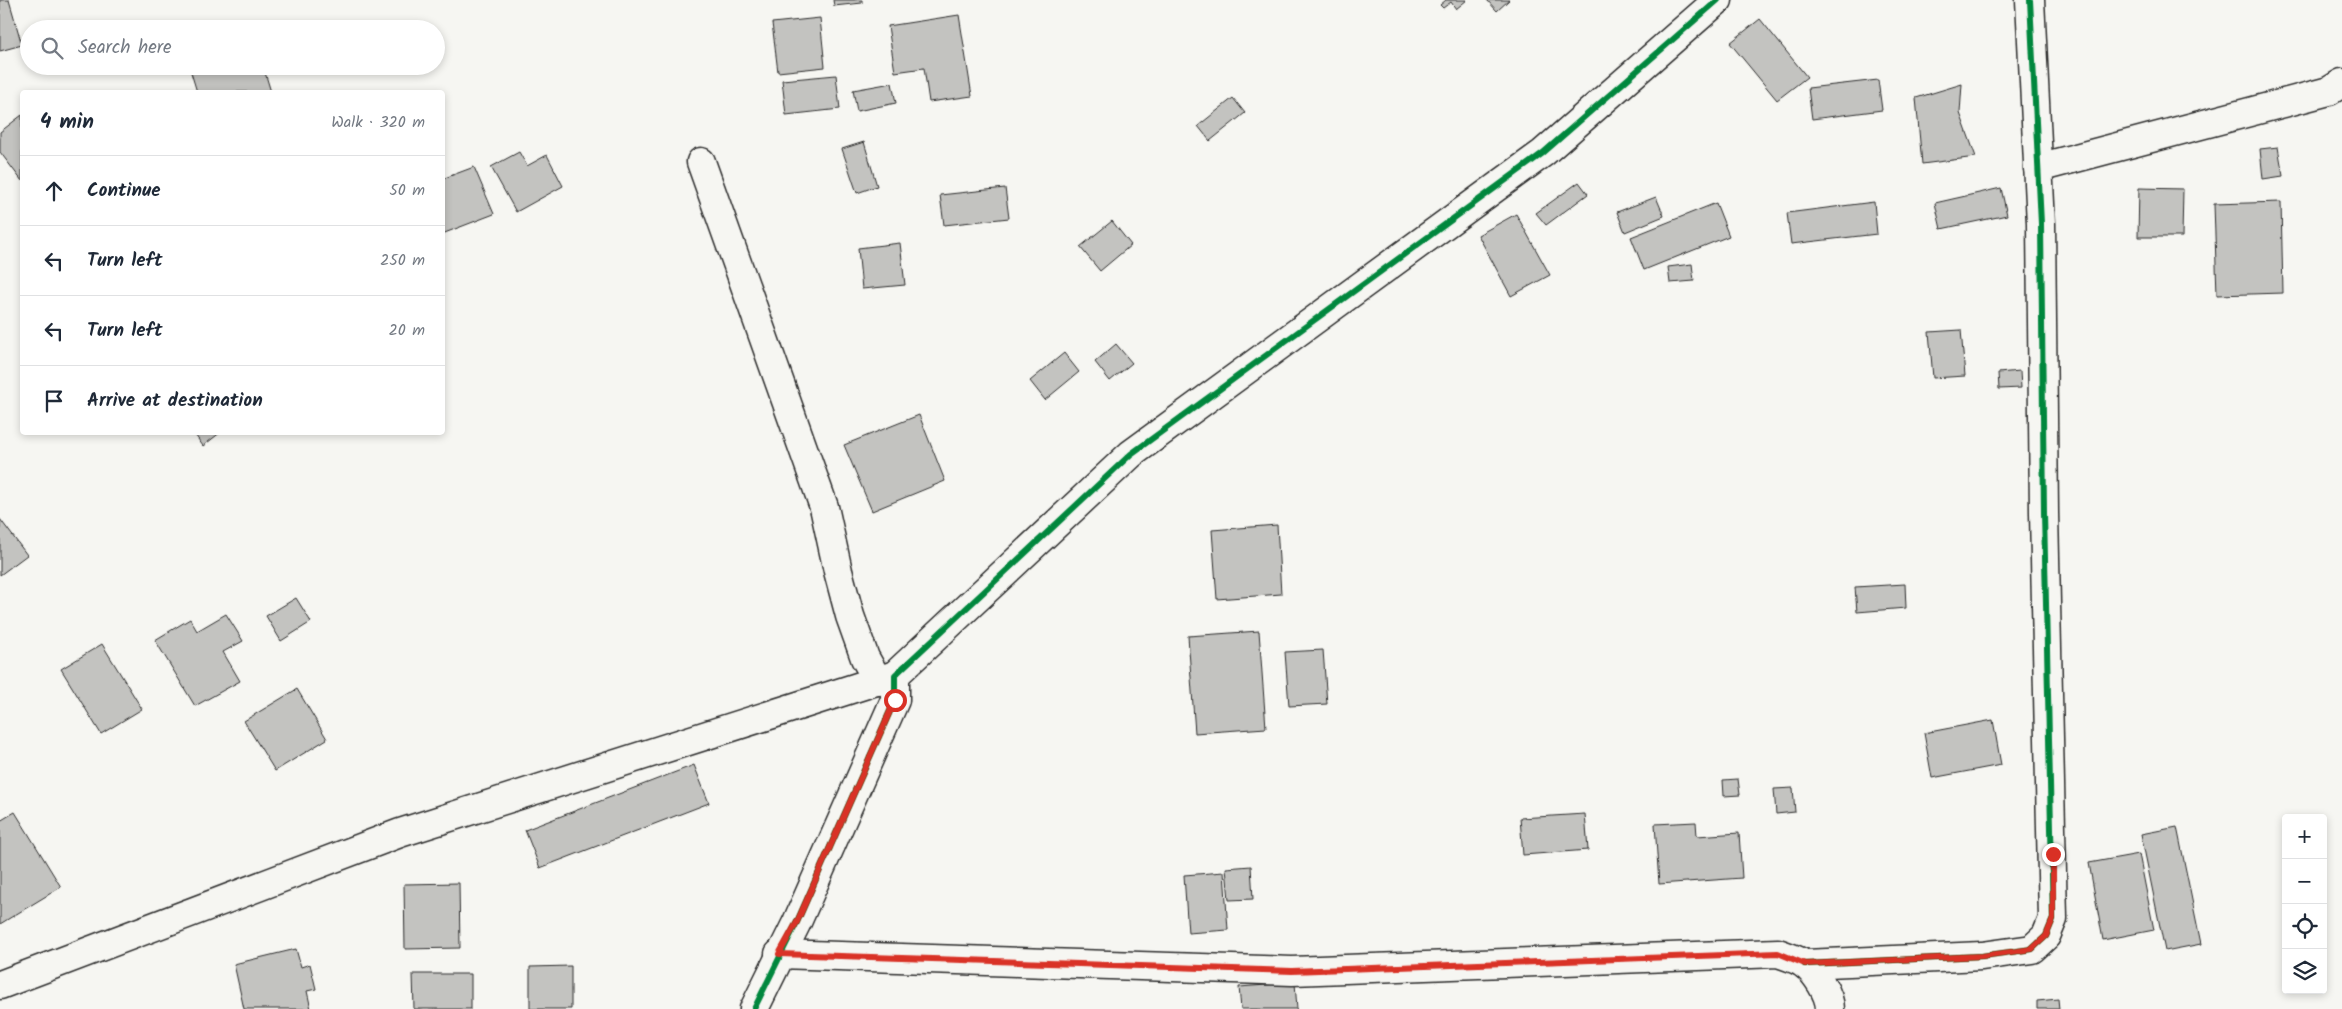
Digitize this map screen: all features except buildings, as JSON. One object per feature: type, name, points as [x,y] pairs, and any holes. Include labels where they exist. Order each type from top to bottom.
[{"type":"street","points":[[0,985],[400,832],[887,678],[1131,454],[1543,153],[1718,0]]},
{"type":"street","points":[[779,954],[1292,971],[1778,953],[1805,964],[1982,956],[2032,949],[2046,936],[2053,919],[2044,512],[2041,224],[2030,0]]},
{"type":"street","points":[[2038,168],[2329,91],[2342,83]]},
{"type":"street","points":[[701,162],[824,507],[850,616],[865,658],[887,678],[895,700],[797,922],[779,954],[754,1009]]},
{"type":"street","points":[[1805,964],[1820,982],[1830,1002],[1830,1009]]},
{"type":"cycle path","points":[[754,1009],[797,922],[895,700],[895,675],[1131,454],[1543,153],[1718,0]]},
{"type":"cycle path","points":[[1805,964],[1982,956],[2032,949],[2046,936],[2053,919],[2044,513],[2041,224],[2030,0]]},
{"type":"route","points":[[895,700],[797,922],[779,954],[1292,971],[1778,953],[1805,964],[1982,956],[2032,949],[2046,936],[2053,919],[2053,854]]}]
